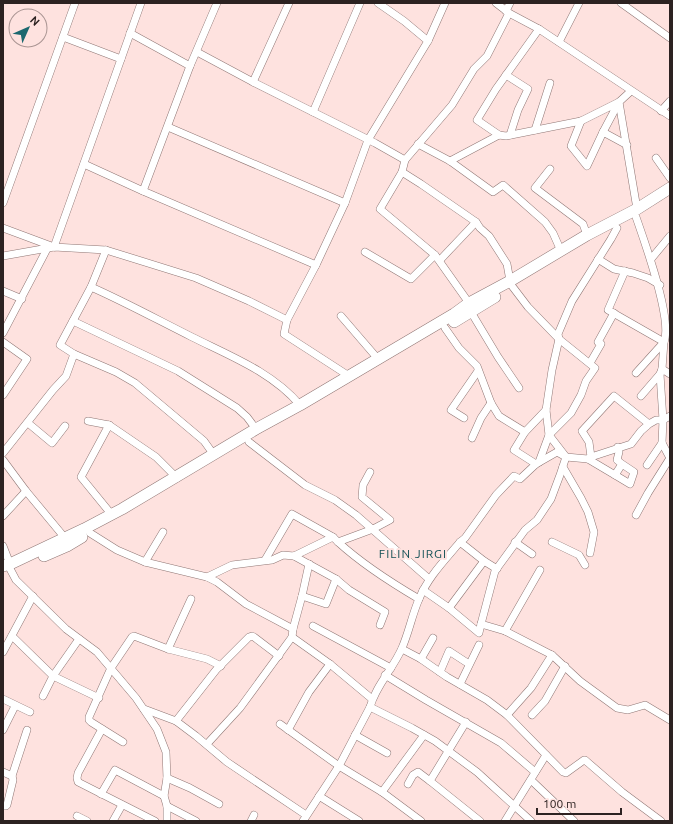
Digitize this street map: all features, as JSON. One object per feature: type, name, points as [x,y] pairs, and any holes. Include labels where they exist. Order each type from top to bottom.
[{"type":"main road","points":[[511,283],[591,240],[617,228],[670,188]]},
{"type":"main road","points":[[6,565],[112,515],[177,478],[256,429],[378,359],[422,337],[445,328],[470,308],[587,235],[637,213],[670,195]]},
{"type":"main road","points":[[6,565],[26,564],[67,546],[124,515],[249,442],[422,337],[454,314],[470,308]]},
{"type":"street","points":[[3,203],[75,3]]},
{"type":"street","points":[[3,333],[51,248],[84,164],[141,3]]},
{"type":"street","points":[[143,191],[190,66],[217,3]]},
{"type":"street","points":[[253,82],[289,3]]},
{"type":"street","points":[[313,112],[360,3]]},
{"type":"street","points":[[378,3],[404,21],[428,41]]},
{"type":"street","points":[[349,376],[284,334],[287,320],[316,265],[345,203],[368,140],[428,41],[445,3]]},
{"type":"street","points":[[496,3],[507,12],[539,29],[630,91],[670,116]]},
{"type":"street","points":[[510,3],[487,56],[474,69],[452,105],[405,160],[402,172],[380,209],[437,257],[519,388]]},
{"type":"street","points":[[559,42],[579,3]]},
{"type":"street","points":[[621,3],[670,38]]},
{"type":"street","points":[[539,29],[506,75],[478,120],[499,135],[506,136],[581,120],[619,102]]},
{"type":"street","points":[[130,33],[190,66]]},
{"type":"street","points":[[63,37],[121,59]]},
{"type":"street","points":[[196,52],[405,160]]},
{"type":"street","points":[[506,75],[528,89],[518,110],[510,135]]},
{"type":"street","points":[[535,130],[550,83]]},
{"type":"street","points":[[581,120],[571,146],[587,166],[619,102],[630,91]]},
{"type":"street","points":[[661,111],[670,100]]},
{"type":"street","points":[[619,102],[637,213],[660,286],[667,301],[668,330],[661,371],[667,418],[662,443],[647,465]]},
{"type":"street","points":[[168,127],[345,203]]},
{"type":"street","points":[[603,132],[626,145]]},
{"type":"street","points":[[450,161],[499,135]]},
{"type":"street","points":[[418,144],[450,161],[493,192],[502,185],[545,222],[553,233],[561,250]]},
{"type":"street","points":[[656,158],[670,178]]},
{"type":"street","points":[[84,164],[143,191],[316,265]]},
{"type":"street","points":[[550,169],[535,188],[583,224],[587,235]]},
{"type":"street","points":[[402,172],[476,222],[489,236],[507,264],[511,283],[528,307],[559,339],[595,368],[586,381],[581,395],[571,413],[549,435],[537,463]]},
{"type":"street","points":[[365,252],[411,279],[476,222]]},
{"type":"street","points":[[3,228],[51,248]]},
{"type":"street","points":[[566,457],[549,435],[546,410],[552,370],[559,339],[558,334],[572,301],[617,228]]},
{"type":"street","points":[[651,259],[670,236]]},
{"type":"street","points":[[3,256],[51,248],[106,250],[196,278],[287,320]]},
{"type":"street","points":[[106,250],[91,287],[60,345],[74,354],[116,372],[135,383],[204,440],[214,455]]},
{"type":"street","points":[[598,259],[614,269],[648,278],[660,286]]},
{"type":"street","points":[[625,271],[608,310],[667,340]]},
{"type":"street","points":[[91,287],[125,302],[243,361],[289,392],[300,405]]},
{"type":"street","points":[[3,291],[22,298]]},
{"type":"street","points":[[590,363],[601,344],[598,342],[614,313]]},
{"type":"street","points":[[341,316],[378,359]]},
{"type":"street","points":[[73,322],[178,371],[237,408],[247,417],[256,429]]},
{"type":"street","points":[[445,328],[459,348],[477,366],[491,404],[499,416],[525,432]]},
{"type":"street","points":[[636,373],[667,340]]},
{"type":"street","points":[[4,344],[27,359],[4,391]]},
{"type":"street","points":[[3,453],[66,376],[74,354]]},
{"type":"street","points":[[464,418],[451,410],[478,371]]},
{"type":"street","points":[[661,371],[670,374]]},
{"type":"street","points":[[641,396],[661,371]]},
{"type":"street","points":[[590,458],[589,442],[582,431],[614,396],[650,424]]},
{"type":"street","points":[[472,438],[481,418],[491,404]]},
{"type":"street","points":[[537,463],[514,450],[525,432],[546,410]]},
{"type":"street","points":[[144,709],[176,721],[207,744],[227,762],[304,818],[339,766],[370,707],[372,699],[385,675],[402,649],[419,599],[429,579],[465,538],[496,495],[514,476],[520,479],[537,463],[557,452],[566,457],[590,458],[618,447],[631,444],[641,431],[650,424],[656,420],[667,418]]},
{"type":"street","points":[[88,421],[109,425],[156,457],[177,478]]},
{"type":"street","points":[[28,423],[52,444],[65,426]]},
{"type":"street","points":[[109,425],[81,477],[112,515]]},
{"type":"street","points":[[249,442],[305,486],[335,500],[374,529],[429,579]]},
{"type":"street","points":[[636,515],[670,458],[662,443]]},
{"type":"street","points":[[590,458],[630,484],[634,472],[618,460],[618,447]]},
{"type":"street","points":[[423,590],[449,608],[479,633],[495,571],[515,542],[525,530],[537,520],[551,499],[566,457]]},
{"type":"street","points":[[3,460],[26,491],[65,538]]},
{"type":"street","points":[[614,475],[622,464]]},
{"type":"street","points":[[563,467],[588,512],[594,532],[590,553]]},
{"type":"street","points":[[294,556],[336,539],[374,529],[390,520],[362,497],[363,484],[370,472]]},
{"type":"street","points":[[3,516],[26,491]]},
{"type":"street","points":[[265,560],[292,514],[336,539],[350,553],[380,575],[419,599]]},
{"type":"street","points":[[145,562],[163,532]]},
{"type":"street","points":[[90,533],[117,550],[145,562],[217,582],[246,604],[293,629]]},
{"type":"street","points":[[460,542],[484,561],[497,569]]},
{"type":"street","points":[[515,542],[532,554]]},
{"type":"street","points":[[552,542],[579,555],[585,565]]},
{"type":"street","points":[[3,546],[6,565],[16,580],[66,629],[97,652],[144,709],[157,729],[166,752],[167,778],[164,796],[167,806],[167,821]]},
{"type":"street","points":[[207,578],[232,565],[272,560],[283,555],[294,556],[336,579],[349,590],[384,612],[380,625]]},
{"type":"street","points":[[449,608],[484,561]]},
{"type":"street","points":[[207,744],[240,708],[292,638],[308,564]]},
{"type":"street","points":[[505,631],[540,570]]},
{"type":"street","points":[[302,596],[326,604],[336,579]]},
{"type":"street","points":[[3,652],[33,596]]},
{"type":"street","points":[[168,649],[192,599]]},
{"type":"street","points":[[481,624],[505,631],[552,655],[580,681],[617,708],[628,710],[645,705],[670,720]]},
{"type":"street","points":[[313,626],[391,668]]},
{"type":"street","points":[[12,636],[53,676],[99,698]]},
{"type":"street","points":[[123,742],[89,720],[111,668],[132,637],[134,636],[168,649],[207,659],[221,666]]},
{"type":"street","points":[[176,721],[216,670],[252,636],[279,656]]},
{"type":"street","points":[[292,638],[330,664],[372,699]]},
{"type":"street","points":[[421,659],[433,638]]},
{"type":"street","points":[[43,696],[53,676],[79,639]]},
{"type":"street","points":[[460,684],[479,645]]},
{"type":"street","points":[[402,649],[484,697],[507,715],[565,773],[586,760],[622,792],[661,821]]},
{"type":"street","points":[[440,672],[449,651],[469,664]]},
{"type":"street","points":[[507,715],[531,688],[552,655]]},
{"type":"street","points":[[288,730],[309,692],[330,664]]},
{"type":"street","points":[[532,715],[545,701],[565,666]]},
{"type":"street","points":[[385,675],[501,743],[535,772]]},
{"type":"street","points":[[3,699],[30,712]]},
{"type":"street","points":[[3,730],[15,706]]},
{"type":"street","points":[[370,707],[424,735],[448,751],[477,772],[531,821]]},
{"type":"street","points":[[430,781],[466,722]]},
{"type":"street","points":[[280,724],[339,766],[382,792],[422,821]]},
{"type":"street","points":[[102,729],[77,778],[78,782],[145,819],[155,821]]},
{"type":"street","points":[[3,806],[7,805],[13,780],[12,776],[27,730]]},
{"type":"street","points":[[355,735],[387,753]]},
{"type":"street","points":[[382,792],[424,735]]},
{"type":"street","points":[[505,821],[546,755]]},
{"type":"street","points":[[100,794],[115,770],[164,796]]},
{"type":"street","points":[[3,772],[12,776]]},
{"type":"street","points":[[408,784],[413,775],[418,772],[480,821]]},
{"type":"street","points":[[167,778],[220,804]]},
{"type":"street","points":[[531,780],[574,821]]},
{"type":"street","points":[[319,796],[359,821]]},
{"type":"street","points":[[113,821],[122,805]]},
{"type":"street","points":[[167,806],[196,821]]},
{"type":"street","points":[[77,816],[87,821]]},
{"type":"district","name":"FILIN JIRGI","points":[[413,554]]}]
